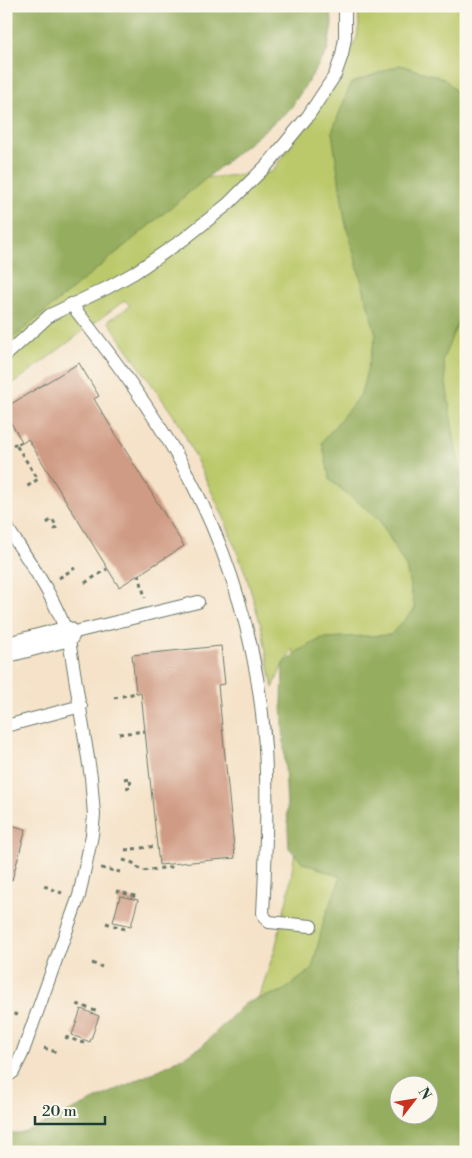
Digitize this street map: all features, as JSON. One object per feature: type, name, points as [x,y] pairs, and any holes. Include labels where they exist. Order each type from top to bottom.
[{"type":"street","points":[[6,650],[67,634]]},
{"type":"lane","points":[[6,355],[50,315],[127,277],[184,239],[228,204],[268,164],[308,116],[335,74],[342,55],[345,38],[345,6]]},
{"type":"lane","points":[[71,304],[114,359],[158,424],[183,466],[219,542],[245,624],[252,654],[260,711],[264,745],[267,812],[263,913],[269,922],[311,926]]},
{"type":"lane","points":[[6,526],[48,592],[67,634],[81,706],[91,777],[94,816],[79,896],[17,1066],[6,1077]]},
{"type":"lane","points":[[67,634],[198,602]]},
{"type":"lane","points":[[6,726],[81,706]]},
{"type":"path","points":[[6,449],[22,442]]},
{"type":"path","points":[[16,446],[38,479],[25,488]]},
{"type":"path","points":[[47,522],[52,519],[57,527],[52,531]]},
{"type":"path","points":[[85,583],[108,569]]},
{"type":"path","points":[[139,574],[141,582]]},
{"type":"path","points":[[114,698],[136,693]]},
{"type":"path","points":[[119,734],[145,731]]},
{"type":"path","points":[[124,779],[130,778],[131,788],[125,788]]},
{"type":"path","points":[[125,850],[157,846]]},
{"type":"path","points":[[123,860],[133,863],[142,871],[171,867],[170,864]]},
{"type":"path","points":[[116,891],[138,897]]},
{"type":"path","points":[[106,923],[128,930]]},
{"type":"path","points":[[92,964],[102,967]]},
{"type":"path","points":[[77,1004],[98,1012]]},
{"type":"path","points":[[65,1037],[87,1044]]},
{"type":"path","points":[[44,1048],[59,1053]]},
{"type":"green space","points":[[6,6],[331,6],[332,25],[327,52],[290,109],[6,344]]},
{"type":"green space","points":[[358,6],[466,6],[466,1152],[210,1105],[256,1006],[275,949],[289,890],[300,818],[295,660],[293,649],[283,664],[273,688],[262,629],[246,575],[224,518],[180,425],[108,321],[130,306],[125,300],[6,389],[6,319],[172,181],[272,172],[323,99],[357,38],[359,24]]},
{"type":"green space","points":[[400,65],[445,79],[466,103],[466,303],[443,359],[466,508],[466,1152],[6,1152],[6,1133],[19,1133],[37,1127],[167,1066],[201,1047],[245,1003],[283,991],[312,969],[325,916],[341,877],[303,863],[289,848],[282,704],[283,664],[298,651],[322,638],[390,635],[415,609],[406,567],[379,519],[330,480],[322,442],[361,394],[376,335],[345,221],[332,132],[351,83]]},
{"type":"building","points":[[79,363],[99,396],[94,399],[184,546],[119,587],[28,439],[23,443],[6,415],[6,407]]},
{"type":"building","points":[[221,646],[225,684],[218,685],[235,858],[159,865],[141,693],[136,693],[132,655]]},
{"type":"building","points":[[6,824],[26,829],[12,880],[6,879]]},
{"type":"building","points":[[120,896],[138,900],[131,926],[113,922]]},
{"type":"building","points":[[81,1009],[99,1016],[90,1042],[72,1035]]}]
